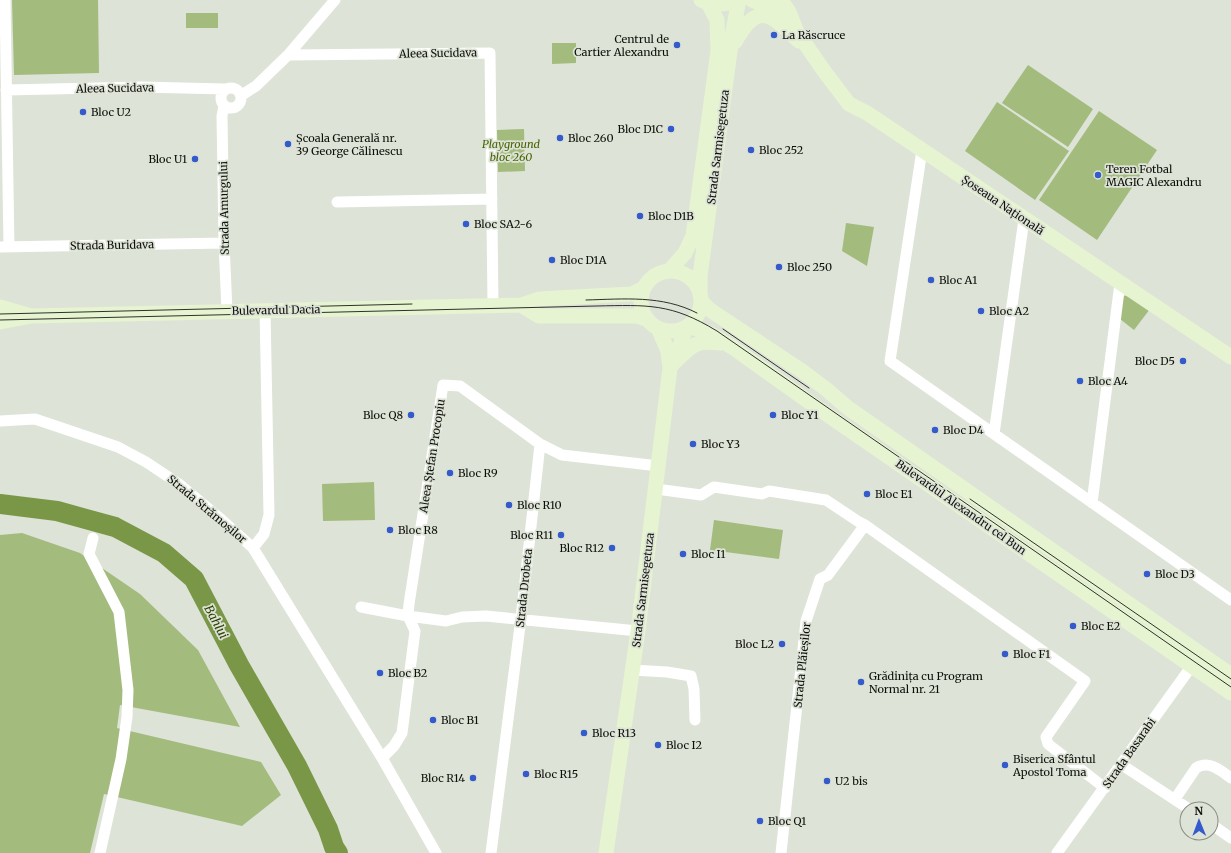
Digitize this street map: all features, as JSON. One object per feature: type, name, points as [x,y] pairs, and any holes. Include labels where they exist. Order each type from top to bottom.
[{"type":"street","points":[[4,247],[6,90],[3,48],[5,0]]},
{"type":"street","points":[[242,95],[256,86],[288,55],[335,0]]},
{"type":"street","points":[[704,1],[724,4],[735,0]]},
{"type":"street","name":"Strada Sarmisegetuza","points":[[700,298],[700,276],[730,51],[740,0]]},
{"type":"street","name":"Șoseaua Națională","points":[[752,0],[772,8],[797,32]]},
{"type":"street","name":"Șoseaua Națională","points":[[780,0],[789,12],[797,32],[849,104],[866,113],[922,150],[1231,357]]},
{"type":"street","name":"Strada Sarmisegetuza","points":[[669,271],[686,253],[693,236],[718,51],[716,20],[704,1]]},
{"type":"street","points":[[730,51],[746,23],[761,15],[778,22],[811,53]]},
{"type":"street","name":"Aleea Sucidava","points":[[288,55],[490,53],[493,305]]},
{"type":"street","name":"Aleea Sucidava","points":[[6,90],[141,86],[225,89]]},
{"type":"street","points":[[224,106],[232,109],[238,107],[242,102],[242,95],[238,89],[225,89]]},
{"type":"street","name":"Strada Amurgului","points":[[225,89],[222,94],[221,101],[224,106],[222,116],[224,243],[227,311]]},
{"type":"street","points":[[922,150],[890,361],[1231,600]]},
{"type":"street","points":[[337,202],[492,199]]},
{"type":"street","points":[[994,434],[1024,219]]},
{"type":"street","name":"Strada Buridava","points":[[4,247],[224,243]]},
{"type":"street","points":[[521,305],[539,299],[632,294],[644,288],[655,276],[669,271],[689,277],[697,286],[700,298],[698,313],[681,337],[673,364]]},
{"type":"street","points":[[1092,503],[1120,283]]},
{"type":"street","points":[[644,288],[642,305],[653,324]]},
{"type":"street","name":"Bulevardul Alexandru cel Bun","points":[[700,298],[710,310],[826,389],[848,408],[1196,660],[1231,693]]},
{"type":"street","points":[[521,305],[539,316],[637,316],[653,324],[676,330],[688,326]]},
{"type":"street","name":"Bulevardul Dacia","points":[[0,322],[32,316],[521,305]]},
{"type":"street","name":"Bulevardul Dacia","points":[[0,307],[32,316]]},
{"type":"street","name":"Strada Strămoșilor","points":[[0,421],[35,419],[118,447],[146,462],[179,484],[253,548],[264,534],[269,515],[264,310]]},
{"type":"street","name":"Strada Sarmisegetuza","points":[[606,853],[638,631],[673,364],[668,351],[653,324]]},
{"type":"street","name":"Bulevardul Alexandru cel Bun","points":[[688,326],[709,333],[728,344],[832,418],[1196,660],[1231,675]]},
{"type":"street","points":[[673,364],[696,342],[708,341],[728,344]]},
{"type":"street","name":"Aleea Ștefan Procopiu","points":[[382,758],[394,746],[402,733],[415,631],[408,616],[443,385],[460,386],[540,444]]},
{"type":"street","points":[[540,444],[562,455],[659,466]]},
{"type":"street","name":"Strada Drobeta","points":[[491,853],[521,618],[540,444]]},
{"type":"street","points":[[656,489],[701,495],[714,487],[762,494],[769,491],[826,500],[858,522],[865,525],[1085,681],[1046,737],[1048,744],[1106,788]]},
{"type":"street","name":"Strada Plăieșilor","points":[[781,853],[806,621],[820,579],[828,575],[865,525]]},
{"type":"street","points":[[93,538],[88,554],[119,612],[128,690],[127,717],[121,759],[100,853]]},
{"type":"street","points":[[253,548],[382,758],[436,853]]},
{"type":"street","points":[[361,606],[408,616],[446,621],[462,617],[486,616],[521,618],[638,631]]},
{"type":"street","name":"Strada Basarabi","points":[[1057,853],[1106,788],[1196,660]]},
{"type":"street","points":[[632,670],[667,672],[691,676],[694,689],[695,720]]},
{"type":"street","points":[[1122,765],[1179,802]]},
{"type":"street","points":[[1175,799],[1196,768],[1200,766],[1208,765],[1214,767],[1231,778]]},
{"type":"street","points":[[1219,830],[1231,838]]},
{"type":"green space","points":[[12,0],[98,0],[99,73],[14,75]]},
{"type":"green space","points":[[186,13],[218,13],[218,28],[186,28]]},
{"type":"green space","points":[[552,43],[576,43],[576,63],[552,64]]},
{"type":"green space","points":[[1028,65],[1093,109],[1068,147],[1002,103]]},
{"type":"green space","points":[[997,102],[1069,151],[1035,200],[965,151]]},
{"type":"green space","name":"Teren Fotbal MAGIC Alexandru","points":[[1099,111],[1157,150],[1097,240],[1039,200]]},
{"type":"green space","name":"Playground bloc 260","points":[[524,129],[525,171],[498,172],[497,130]]},
{"type":"green space","points":[[846,223],[874,227],[867,266],[842,251]]},
{"type":"green space","points":[[1132,295],[1150,309],[1134,330],[1120,319],[1123,296]]},
{"type":"green space","points":[[374,482],[375,520],[323,521],[322,484]]},
{"type":"green space","points":[[714,520],[783,530],[779,559],[710,550]]},
{"type":"green space","points":[[22,533],[80,553],[140,594],[198,650],[240,727],[120,705],[117,728],[261,762],[281,795],[242,826],[104,794],[90,853],[0,853],[0,535]]},
{"type":"waterway","name":"Bahlui","points":[[0,504],[57,511],[115,527],[164,553],[194,579],[239,665],[297,766],[338,853]]},
{"type":"tram line","points":[[586,300],[643,299],[670,303],[697,313]]},
{"type":"tram line","points":[[0,314],[412,304]]},
{"type":"tram line","points":[[0,320],[614,306],[645,306],[686,315],[717,331],[1231,687]]},
{"type":"tram line","points":[[723,329],[809,388]]},
{"type":"tram line","points":[[970,499],[1231,679]]},
{"type":"place","name":"La Răscruce","points":[[774,35]]},
{"type":"place","name":"Centrul de Cartier Alexandru","points":[[677,45]]},
{"type":"place","name":"Bloc U2","points":[[83,112]]},
{"type":"place","name":"Bloc D1C","points":[[671,129]]},
{"type":"place","name":"Bloc 260","points":[[560,138]]},
{"type":"place","name":"Școala Generală nr. 39 George Călinescu","points":[[288,144]]},
{"type":"place","name":"Bloc 252","points":[[751,150]]},
{"type":"place","name":"Bloc U1","points":[[195,159]]},
{"type":"place","name":"Teren Fotbal MAGIC Alexandru","points":[[1098,175]]},
{"type":"place","name":"Bloc D1B","points":[[640,216]]},
{"type":"place","name":"Bloc SA2-6","points":[[466,224]]},
{"type":"place","name":"Bloc D1A","points":[[552,260]]},
{"type":"place","name":"Bloc 250","points":[[779,267]]},
{"type":"place","name":"Bloc A1","points":[[931,280]]},
{"type":"place","name":"Bloc A2","points":[[981,311]]},
{"type":"place","name":"Bloc D5","points":[[1183,361]]},
{"type":"place","name":"Bloc A4","points":[[1080,381]]},
{"type":"place","name":"Bloc Q8","points":[[411,415]]},
{"type":"place","name":"Bloc Y1","points":[[773,415]]},
{"type":"place","name":"Bloc D4","points":[[935,430]]},
{"type":"place","name":"Bloc Y3","points":[[693,444]]},
{"type":"place","name":"Bloc R9","points":[[450,473]]},
{"type":"place","name":"Bloc E1","points":[[867,494]]},
{"type":"place","name":"Bloc R10","points":[[509,505]]},
{"type":"place","name":"Bloc R8","points":[[390,530]]},
{"type":"place","name":"Bloc R11","points":[[561,535]]},
{"type":"place","name":"Bloc R12","points":[[612,548]]},
{"type":"place","name":"Bloc I1","points":[[683,554]]},
{"type":"place","name":"Bloc D3","points":[[1147,574]]},
{"type":"place","name":"Bloc E2","points":[[1073,626]]},
{"type":"place","name":"Bloc L2","points":[[782,644]]},
{"type":"place","name":"Bloc F1","points":[[1005,654]]},
{"type":"place","name":"Bloc B2","points":[[380,673]]},
{"type":"place","name":"Grădinița cu Program Normal nr. 21","points":[[861,682]]},
{"type":"place","name":"Bloc B1","points":[[433,720]]},
{"type":"place","name":"Bloc R13","points":[[584,733]]},
{"type":"place","name":"Bloc I2","points":[[658,745]]},
{"type":"place","name":"Biserica Sfântul Apostol Toma","points":[[1005,765]]},
{"type":"place","name":"Bloc R15","points":[[526,774]]},
{"type":"place","name":"Bloc R14","points":[[473,778]]},
{"type":"place","name":"U2 bis","points":[[827,781]]},
{"type":"place","name":"Bloc Q1","points":[[760,821]]}]
